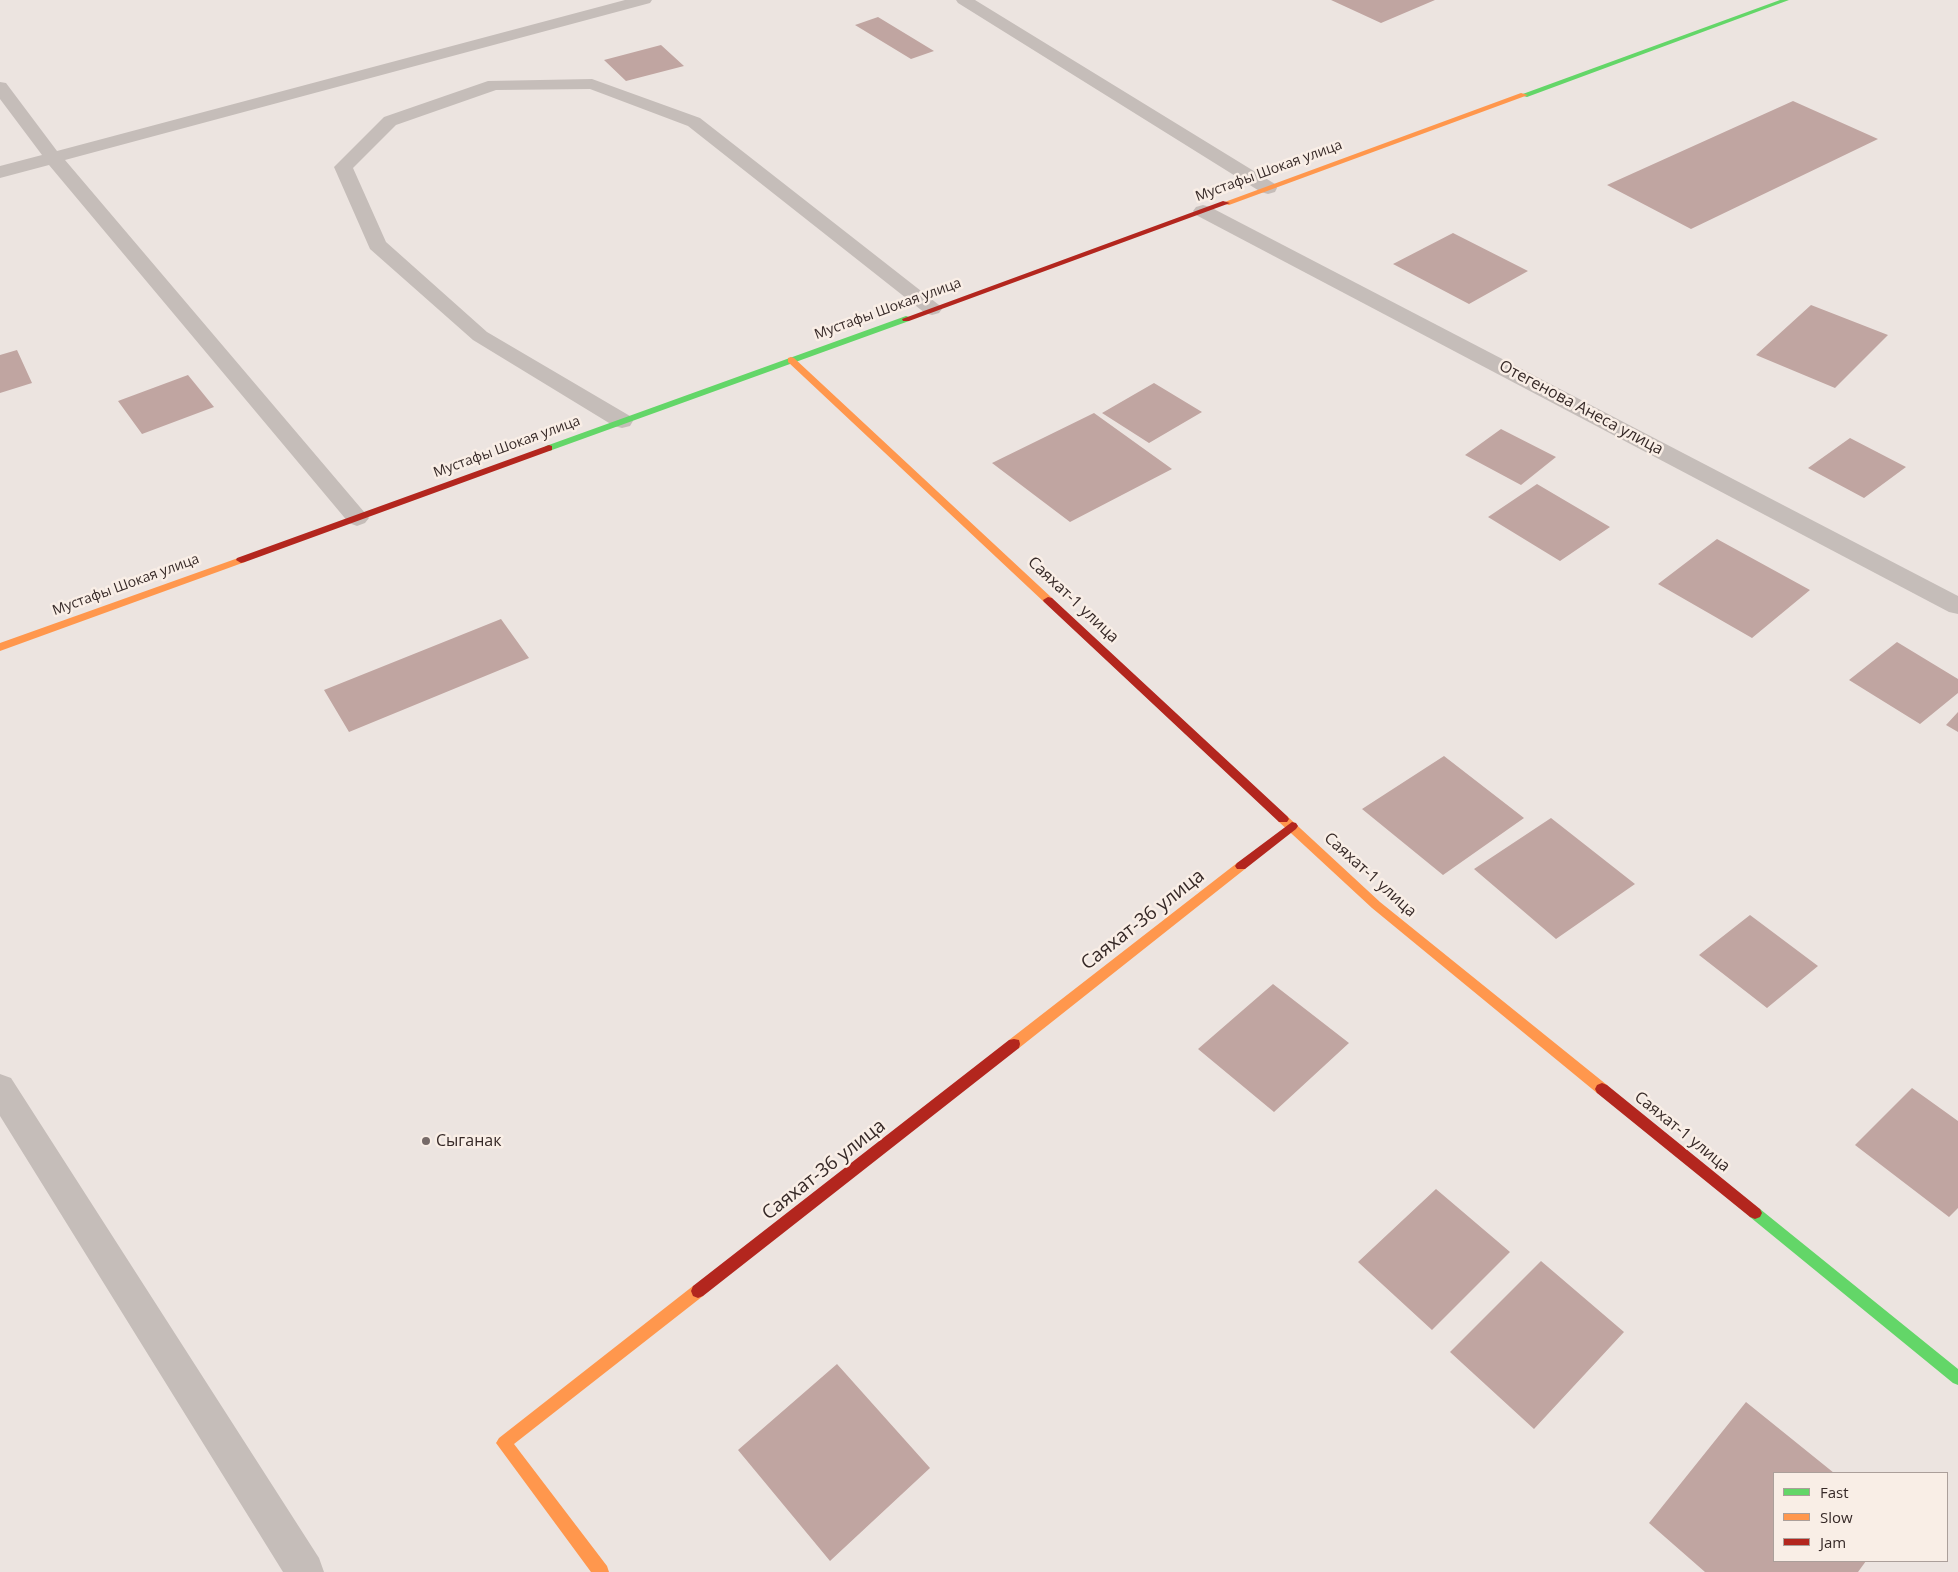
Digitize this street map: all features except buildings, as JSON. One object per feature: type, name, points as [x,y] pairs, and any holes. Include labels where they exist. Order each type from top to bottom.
[{"type":"street","points":[[0,172],[644,0]]},
{"type":"street","points":[[964,0],[1268,188]]},
{"type":"street","name":"Мустафы Шокая улица","points":[[0,647],[1786,0]]},
{"type":"street","points":[[622,421],[480,336],[377,244],[343,167],[390,121],[494,85],[592,84],[694,122],[932,309]]},
{"type":"street","points":[[0,87],[53,158],[357,518]]},
{"type":"street","name":"Отегенова Анеса улица","points":[[1203,211],[1958,606]]},
{"type":"street","name":"Саяхат-1 улица","points":[[791,360],[1376,905],[1958,1378]]},
{"type":"street","name":"Саяхат-36 улица","points":[[601,1572],[504,1443],[1292,826]]},
{"type":"street","points":[[0,1088],[305,1572]]},
{"type":"traffic: fast","points":[[1524,95],[1786,0]]},
{"type":"traffic: fast","points":[[549,448],[906,319]]},
{"type":"traffic: fast","points":[[1755,1213],[1958,1378]]},
{"type":"traffic: slow","points":[[1226,203],[1524,95]]},
{"type":"traffic: slow","points":[[791,360],[1048,600]]},
{"type":"traffic: slow","points":[[0,647],[241,560]]},
{"type":"traffic: slow","points":[[1283,819],[1376,905],[1602,1089]]},
{"type":"traffic: slow","points":[[1014,1044],[1241,866]]},
{"type":"traffic: slow","points":[[601,1572],[504,1443],[698,1291]]},
{"type":"traffic: jam","points":[[906,319],[1226,203]]},
{"type":"traffic: jam","points":[[241,560],[549,448]]},
{"type":"traffic: jam","points":[[1048,600],[1283,819]]},
{"type":"traffic: jam","points":[[1241,866],[1292,826]]},
{"type":"traffic: jam","points":[[698,1291],[1014,1044]]},
{"type":"traffic: jam","points":[[1602,1089],[1755,1213]]},
{"type":"place","name":"Сыганак","points":[[426,1141]]}]
